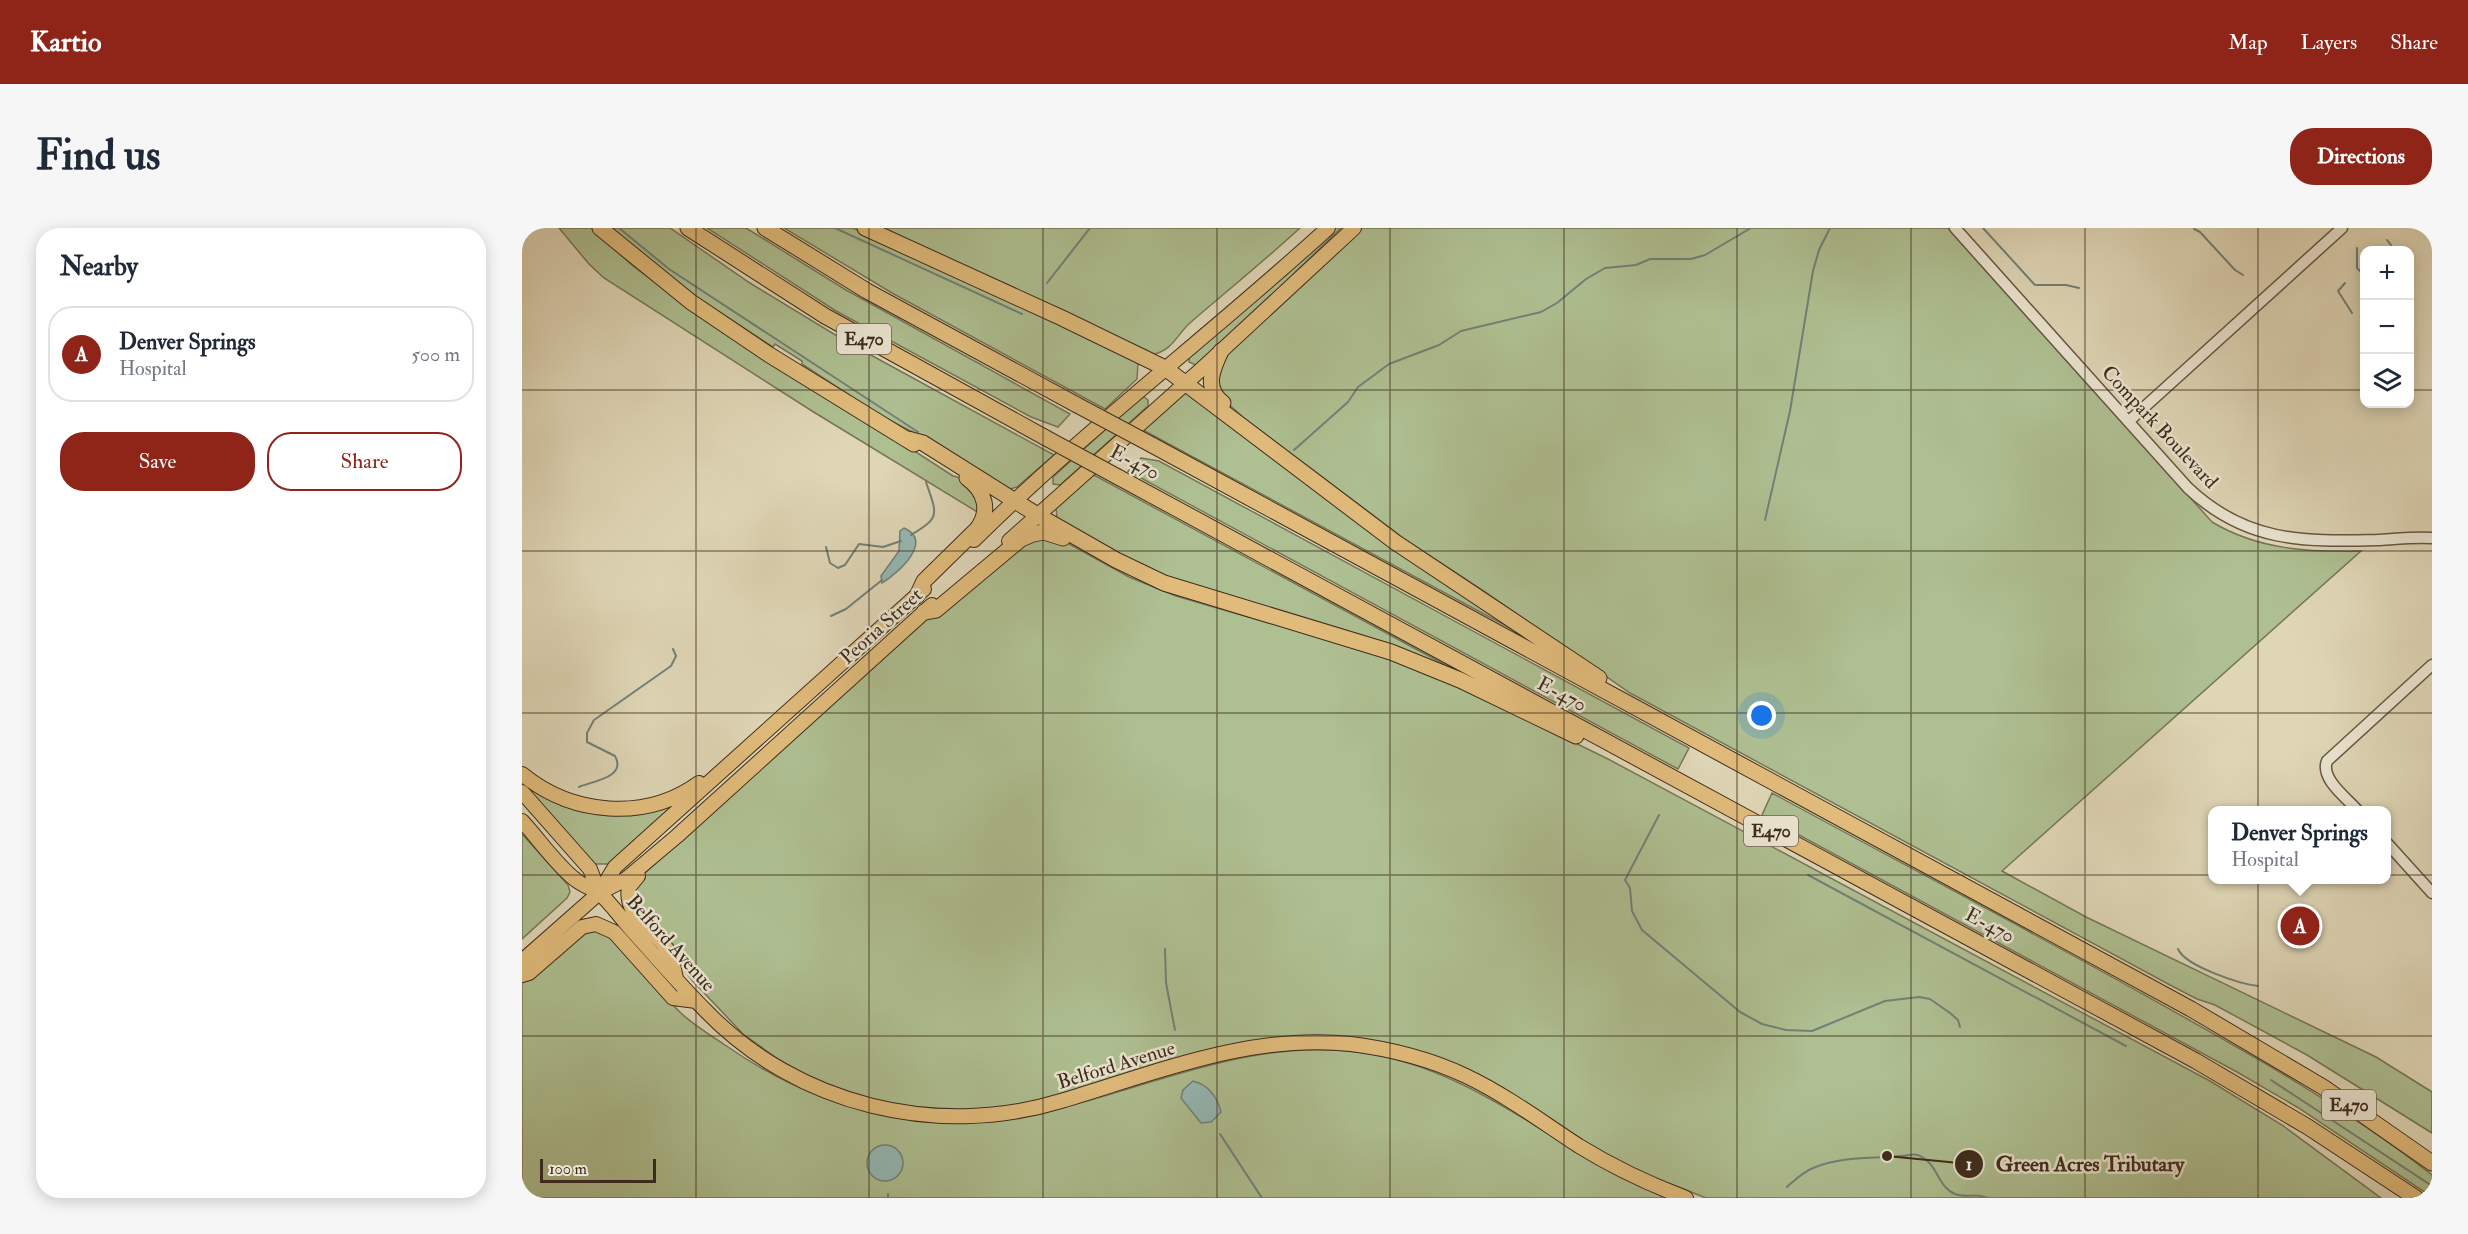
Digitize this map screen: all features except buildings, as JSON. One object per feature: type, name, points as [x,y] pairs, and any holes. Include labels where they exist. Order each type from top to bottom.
[{"type":"highway","points":[[600,228],[640,263],[691,302],[749,341],[861,411],[873,416],[973,483],[981,494],[985,507],[979,526],[924,581],[917,596]]},
{"type":"highway","name":"E-470","points":[[688,228],[817,311],[1118,477],[2196,1061],[2308,1127],[2415,1198]]},
{"type":"highway","name":"E-470","points":[[765,228],[867,291],[2220,1025],[2323,1087],[2432,1163]]},
{"type":"highway","points":[[865,228],[981,283],[992,286]]},
{"type":"highway","points":[[878,228],[992,286],[1164,368],[1395,542],[1550,644],[1660,721]]},
{"type":"highway","points":[[1221,351],[1211,376],[1212,392],[1237,415],[1244,427]]},
{"type":"highway","points":[[908,439],[923,443],[1014,501],[1116,560],[1179,589],[1410,660],[1460,680],[1629,763],[1665,773]]},
{"type":"highway","points":[[924,612],[936,610],[1021,539],[1033,534],[1054,534],[1090,552],[1116,560]]},
{"type":"main road","points":[[1311,243],[1319,228]]},
{"type":"main road","name":"Peoria Street","points":[[599,893],[615,867],[917,596],[1014,501],[1164,368],[1251,297],[1328,228]]},
{"type":"main road","name":"Peoria Street","points":[[522,961],[599,893],[626,879],[677,836],[924,612],[1039,516],[1354,228]]},
{"type":"main road","points":[[522,774],[541,788],[574,802],[605,809],[638,808],[664,802],[683,793],[701,782],[739,748],[753,744]]},
{"type":"main road","name":"Belford Avenue","points":[[522,792],[590,869],[599,893]]},
{"type":"main road","name":"Belford Avenue","points":[[522,821],[575,880],[599,893],[676,980],[744,1046],[793,1077],[830,1094],[865,1105],[932,1115],[980,1115],[1032,1108],[1208,1057],[1257,1046],[1330,1042],[1380,1048],[1423,1060],[1467,1077],[1605,1161],[1640,1179],[1686,1198]]},
{"type":"main road","points":[[676,980],[670,954],[634,914],[628,896],[632,882],[669,849],[677,836]]},
{"type":"main road","points":[[522,975],[529,973],[582,927],[596,924],[614,932],[673,998],[696,1001]]},
{"type":"street","name":"Compark Boulevard","points":[[1955,228],[2201,500],[2226,518],[2246,527],[2281,537],[2314,541],[2432,538]]},
{"type":"street","points":[[2129,421],[2342,228]]},
{"type":"street","points":[[2354,806],[2330,779],[2325,769],[2330,757],[2432,665]]},
{"type":"street","points":[[2391,847],[2432,893]]},
{"type":"green space","points":[[559,228],[591,228],[633,266],[670,293],[953,476],[961,478],[974,488],[979,513],[812,411],[604,278]]},
{"type":"green space","points":[[607,228],[670,228],[750,283],[847,342],[1054,455],[1017,487],[1010,489],[878,414],[775,344],[773,347],[678,285]]},
{"type":"green space","points":[[707,228],[746,228],[846,290],[1070,414],[1058,427],[1031,417],[836,311]]},
{"type":"green space","points":[[784,228],[853,228],[1138,363],[1137,379],[1105,409],[892,293]]},
{"type":"green space","points":[[884,228],[1300,228],[1191,322],[1166,349],[1154,354]]},
{"type":"green space","points":[[1335,228],[1341,228],[1198,366],[1189,362],[1189,355]]},
{"type":"green space","points":[[1360,228],[1948,228],[2212,522],[2266,544],[2303,550],[2361,551],[2002,871],[2086,917],[2376,1057],[2432,1092],[2432,1133],[2307,1055],[2215,1005],[2197,999],[2170,985],[1630,693],[1484,591],[1406,540],[1244,418],[1223,399],[1216,377],[1229,352]]},
{"type":"green space","points":[[1186,393],[1521,634],[1143,430],[1182,394]]},
{"type":"green space","points":[[1144,397],[1148,400],[1148,406],[1060,485],[1053,484],[1053,477],[1140,398]]},
{"type":"green space","points":[[1141,458],[1159,461],[1689,748],[1678,769],[1128,471]]},
{"type":"green space","points":[[1092,474],[1451,668],[1187,585],[1149,570],[1057,518],[1056,508]]},
{"type":"green space","points":[[1032,538],[1062,540],[1129,577],[1176,596],[1403,662],[1496,704],[1608,759],[2210,1081],[2282,1125],[2381,1198],[1706,1198],[1633,1169],[1604,1154],[1482,1078],[1301,1037],[1042,1100],[993,1109],[949,1110],[896,1105],[850,1094],[804,1075],[743,1034],[691,979],[666,942],[633,904],[636,881],[924,622],[1019,543]]},
{"type":"green space","points":[[522,778],[565,803],[676,801],[679,803],[611,864],[594,864],[541,808],[531,796]]},
{"type":"green space","points":[[1772,793],[2101,971],[2293,1080],[2364,1126],[2432,1175],[2432,1197],[2297,1107],[2237,1072],[1762,815]]},
{"type":"green space","points":[[522,834],[568,885],[570,892],[567,898],[522,939]]},
{"type":"green space","points":[[586,928],[612,937],[675,1007],[708,1034],[781,1079],[820,1097],[861,1110],[933,1122],[1002,1120],[1061,1108],[1228,1061],[1270,1053],[1313,1050],[1357,1052],[1401,1061],[1441,1075],[1480,1093],[1590,1159],[1668,1198],[522,1198],[522,982]]},
{"type":"water","points":[[904,528],[913,534],[916,541],[915,549],[904,565],[882,583],[881,576],[899,551],[900,531]]},
{"type":"water","points":[[1193,1081],[1207,1088],[1217,1101],[1221,1112],[1211,1122],[1201,1123],[1181,1098],[1183,1090]]},
{"type":"water","points":[[885,1145],[898,1150],[903,1163],[898,1176],[885,1181],[872,1176],[867,1163],[872,1150]]},
{"type":"waterway","points":[[619,228],[669,269],[918,432]]},
{"type":"waterway","points":[[835,228],[1022,314]]},
{"type":"waterway","points":[[1047,283],[1090,228]]},
{"type":"waterway","points":[[1294,450],[1348,402],[1358,387],[1389,364],[1439,345],[1461,331],[1541,312],[1605,268],[1636,265],[1650,259],[1691,259],[1705,255],[1751,228]]},
{"type":"waterway","points":[[1765,520],[1790,411],[1813,271],[1819,250],[1830,228]]},
{"type":"waterway","points":[[1983,228],[2035,285],[2066,285],[2079,288]]},
{"type":"waterway","points":[[2194,229],[2200,232],[2235,270],[2243,275]]},
{"type":"waterway","points":[[2387,240],[2391,245]]},
{"type":"waterway","points":[[2357,248],[2357,268],[2360,271]]},
{"type":"waterway","points":[[2345,283],[2338,291],[2352,313]]},
{"type":"waterway","points":[[911,535],[928,524],[934,514],[933,502],[926,482]]},
{"type":"waterway","points":[[826,547],[830,563],[838,568],[845,565],[859,544],[883,547],[901,541]]},
{"type":"waterway","points":[[831,616],[846,609],[882,580]]},
{"type":"waterway","points":[[579,787],[606,778],[616,769],[615,756],[587,742],[587,733],[594,720],[671,666],[676,656],[673,649]]},
{"type":"waterway","points":[[1659,815],[1625,880],[1630,888],[1632,911],[1642,930],[1740,1012],[1762,1024],[1786,1030],[1812,1031],[1885,1001],[1919,997],[1930,999],[1950,1013],[1958,1020],[1960,1027]]},
{"type":"waterway","points":[[1808,875],[2126,1046]]},
{"type":"waterway","points":[[1165,949],[1166,983],[1175,1030]]},
{"type":"waterway","points":[[2178,949],[2191,962],[2202,968],[2239,982],[2258,986]]},
{"type":"waterway","points":[[2271,1080],[2432,1186]]},
{"type":"waterway","points":[[1220,1134],[1262,1198]]},
{"type":"waterway","points":[[1787,1187],[1799,1176],[1813,1168],[1834,1161],[1914,1154],[1932,1166],[1949,1191],[1959,1195],[1987,1198]]},
{"type":"place","name":"Denver Springs","points":[[2300,926]]},
{"type":"place","name":"Green Acres Tributary","points":[[1887,1156]]}]
